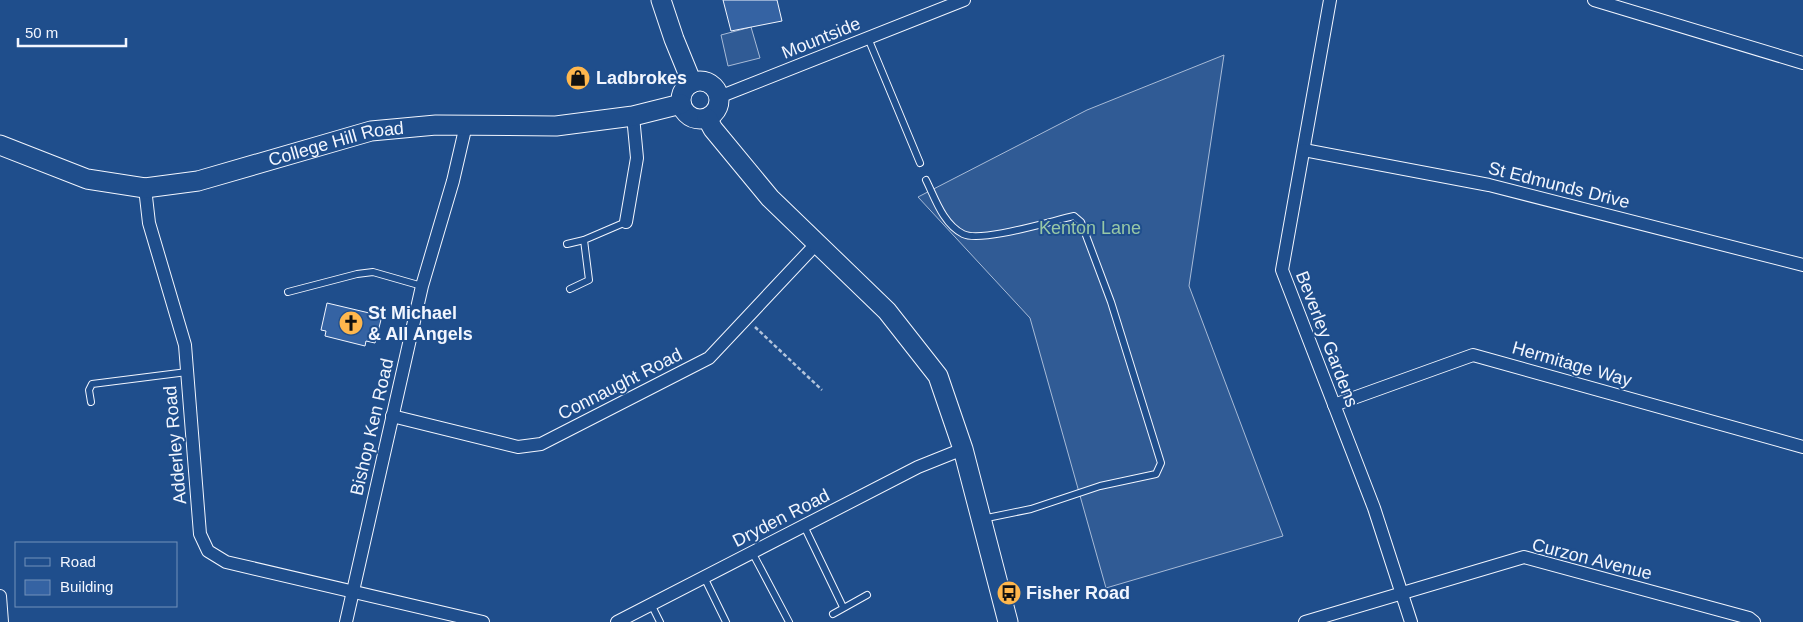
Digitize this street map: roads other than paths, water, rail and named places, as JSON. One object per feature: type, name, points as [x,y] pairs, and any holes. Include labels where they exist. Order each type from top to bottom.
[{"type":"street","points":[[661,0],[692,83]]},
{"type":"street","name":"Mountside","points":[[719,97],[964,0]]},
{"type":"street","name":"Beverley Gardens","points":[[1330,0],[1282,270],[1374,508],[1411,622]]},
{"type":"street","points":[[1594,0],[1803,62]]},
{"type":"street","points":[[692,83],[709,83],[719,97],[716,109],[707,118],[691,117],[681,104],[682,94],[692,83]]},
{"type":"street","name":"College Hill Road","points":[[0,145],[87,179],[145,188],[198,181],[371,131],[436,125],[556,126],[633,116],[681,104]]},
{"type":"street","points":[[626,222],[637,158],[633,116]]},
{"type":"street","points":[[707,118],[713,129],[770,198],[818,242],[887,311],[938,376],[963,449],[1008,622]]},
{"type":"street","name":"Bishop Ken Road","points":[[346,622],[422,286],[453,180],[466,126]]},
{"type":"street","name":"St Edmunds Drive","points":[[1304,150],[1490,185],[1803,265]]},
{"type":"street","name":"Adderley Road","points":[[145,188],[149,223],[185,345],[200,534],[208,551],[226,562],[352,593]]},
{"type":"street","name":"Connaught Road","points":[[392,416],[518,447],[541,444],[709,358],[818,242]]},
{"type":"street","name":"Hermitage Way","points":[[1334,405],[1473,355],[1803,447]]},
{"type":"street","name":"Dryden Road","points":[[617,622],[918,467],[963,449]]},
{"type":"street","name":"Curzon Avenue","points":[[1305,622],[1524,557],[1748,618],[1754,622]]},
{"type":"street","points":[[352,593],[483,622]]},
{"type":"street","points":[[0,596],[2,622]]},
{"type":"lane","points":[[868,38],[920,164]]},
{"type":"lane","points":[[926,180],[941,213],[963,234],[980,237],[1074,216],[1081,222],[1111,302],[1161,463],[1156,474],[1100,486],[1031,510],[981,519]]},
{"type":"lane","points":[[567,244],[584,240],[626,222]]},
{"type":"lane","points":[[570,289],[589,280],[584,240]]},
{"type":"lane","points":[[288,292],[357,274],[373,272],[422,286]]},
{"type":"lane","points":[[91,402],[89,390],[92,384],[187,372]]},
{"type":"lane","points":[[804,526],[843,607]]},
{"type":"lane","points":[[752,552],[789,622]]},
{"type":"lane","points":[[704,577],[726,622]]},
{"type":"lane","points":[[833,614],[867,595]]},
{"type":"lane","points":[[651,604],[660,622]]},
{"type":"place","name":"Ladbrokes","points":[[578,78]]},
{"type":"place","name":"St Michael & All Angels","points":[[351,323]]},
{"type":"place","name":"Fisher Road","points":[[1009,593]]},
{"type":"park label","name":"Kenton Lane","points":[[1090,228]]}]
